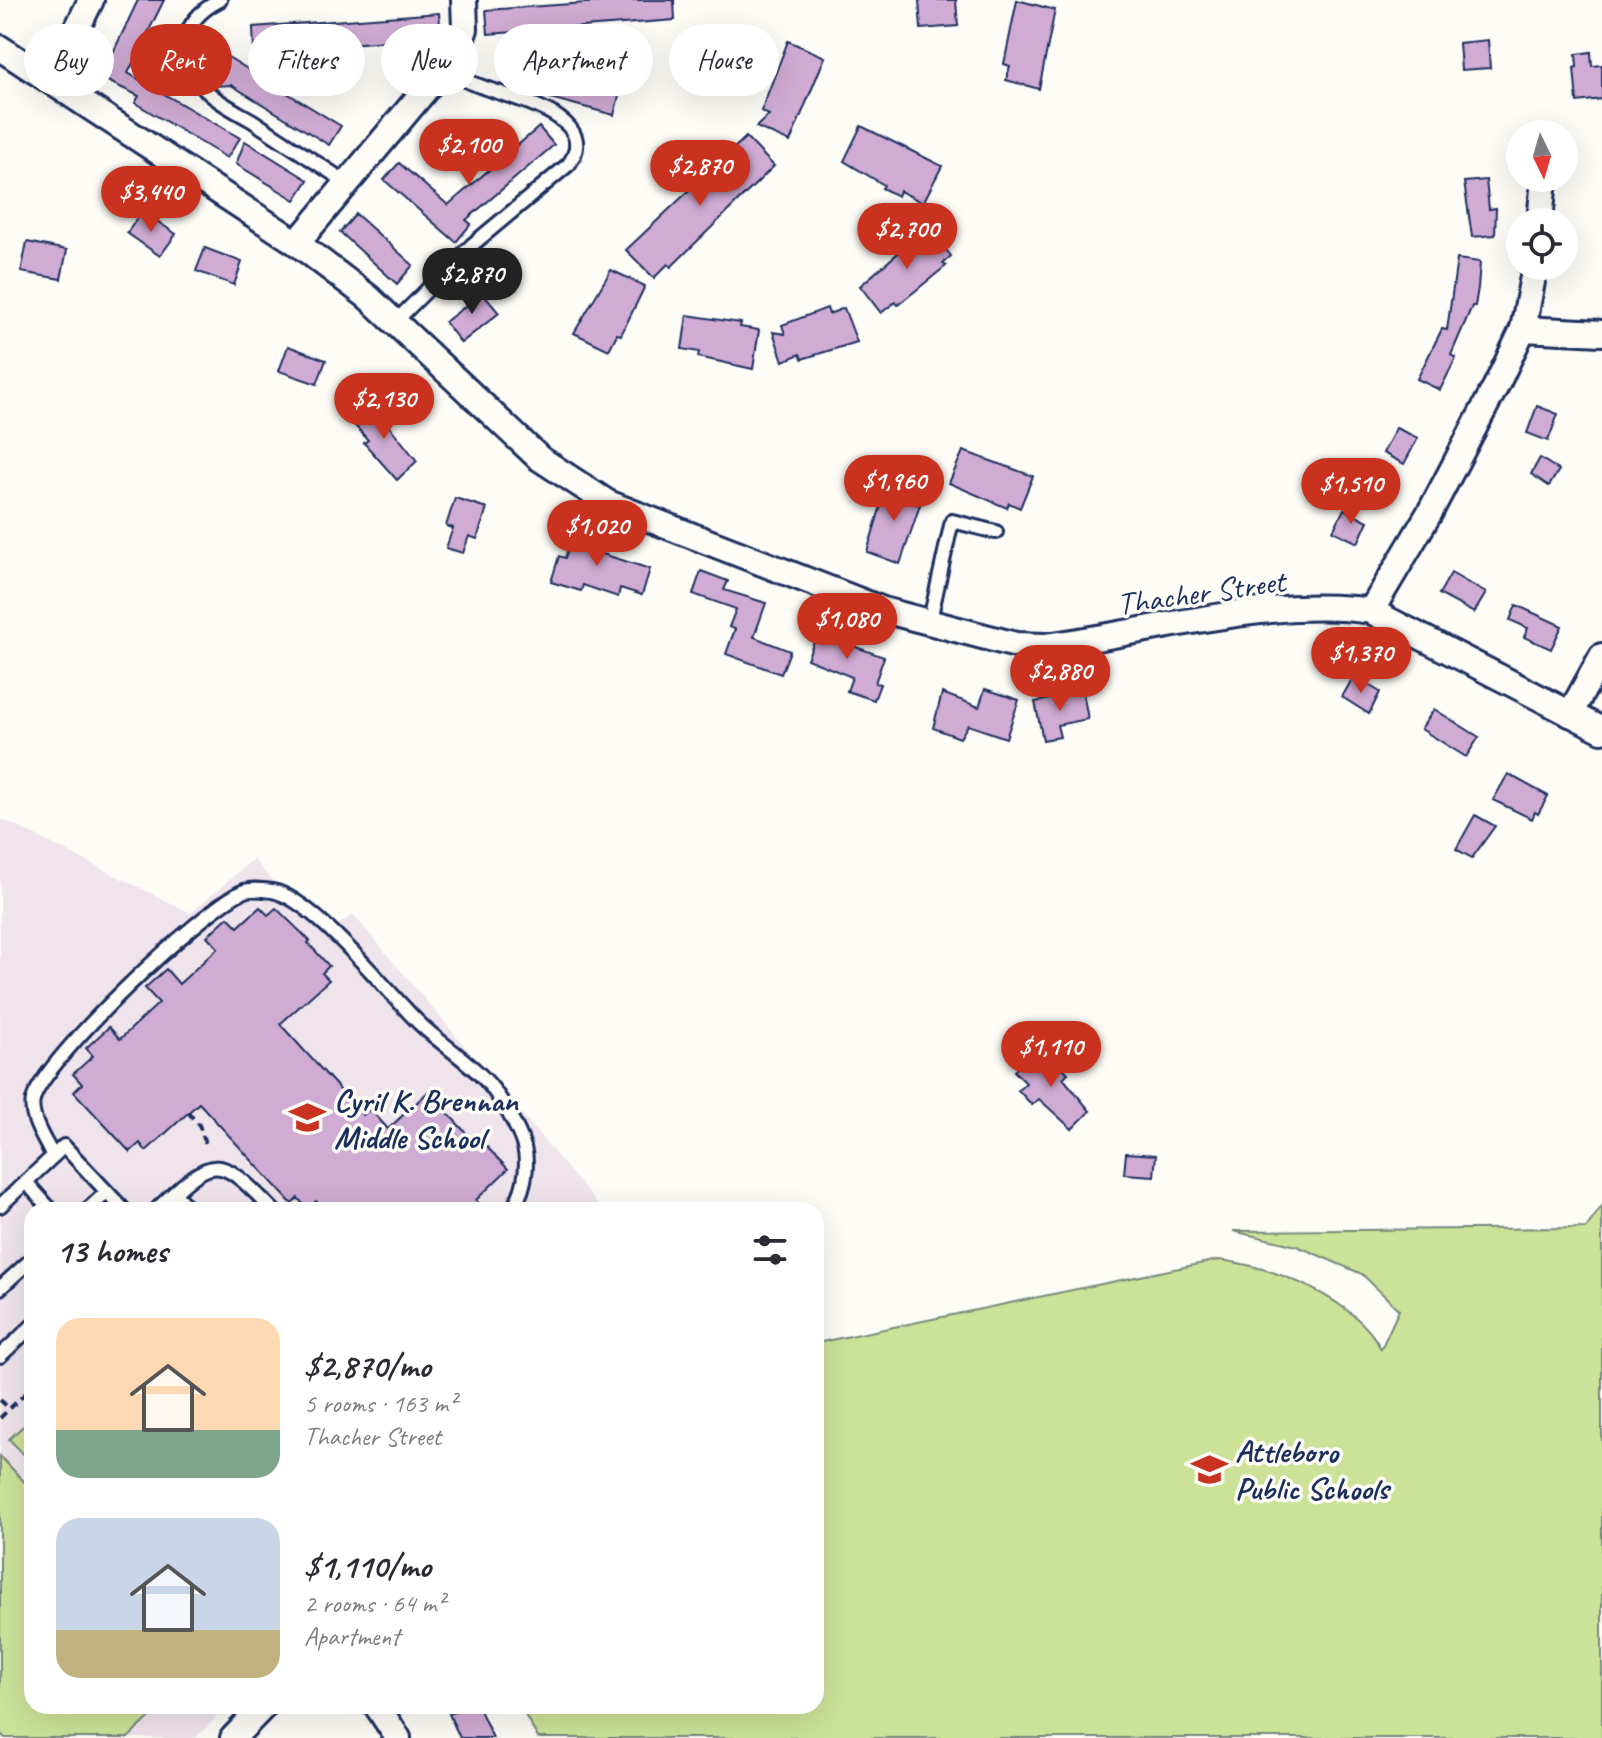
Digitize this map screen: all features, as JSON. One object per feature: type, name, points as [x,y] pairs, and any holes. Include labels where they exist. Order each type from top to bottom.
[{"type":"street","points":[[79,24],[91,0]]},
{"type":"street","points":[[463,24],[464,0]]},
{"type":"street","name":"Thacher Street","points":[[0,48],[24,63]]},
{"type":"street","name":"Thacher Street","points":[[76,96],[297,243],[395,322],[539,458],[608,503],[846,597],[929,624],[1016,645],[1046,646],[1280,610],[1341,606],[1371,611],[1602,730]]},
{"type":"street","points":[[297,243],[420,96]]},
{"type":"street","points":[[1371,611],[1473,433],[1523,329],[1532,280]]},
{"type":"street","points":[[1523,329],[1602,333]]},
{"type":"street","points":[[1570,714],[1602,656]]},
{"type":"street","points":[[233,1738],[256,1714]]},
{"type":"street","points":[[382,1714],[398,1738]]},
{"type":"lane","points":[[220,0],[201,10],[187,27],[186,51],[192,73],[210,94],[347,183]]},
{"type":"lane","points":[[395,322],[442,273],[569,164],[576,154],[577,144],[570,125],[553,113],[478,85]]},
{"type":"lane","points":[[929,624],[952,521],[996,532]]},
{"type":"lane","points":[[53,1156],[39,1130],[32,1102],[45,1073],[94,1021],[207,915],[245,890],[274,891],[297,901],[420,1024],[489,1084],[524,1146],[522,1188],[514,1202]]},
{"type":"lane","points":[[0,1206],[64,1146],[116,1202]]},
{"type":"lane","points":[[164,1202],[204,1170],[227,1168],[236,1172],[265,1202]]},
{"type":"lane","points":[[26,1182],[44,1202]]},
{"type":"lane","points":[[96,1202],[107,1192]]},
{"type":"lane","points":[[174,1193],[182,1202]]},
{"type":"lane","points":[[0,1288],[24,1266]]},
{"type":"lane","points":[[0,1356],[24,1334]]},
{"type":"path","points":[[188,1112],[199,1125],[207,1147]]},
{"type":"path","points":[[0,1418],[24,1395]]},
{"type":"path","points":[[0,1400],[10,1409]]},
{"type":"shaded area","points":[[0,818],[191,913],[253,859],[323,936],[353,914],[596,1202],[24,1202],[24,1714],[219,1714],[196,1738],[0,1738]]},
{"type":"green space","name":"Attleboro Public Schools","points":[[1602,1206],[1602,1738],[538,1738],[524,1714],[824,1714],[824,1341],[1218,1260],[1286,1277],[1332,1300],[1369,1331],[1381,1349],[1399,1310],[1362,1274],[1297,1246],[1233,1231],[1586,1228]]},
{"type":"green space","points":[[24,1425],[24,1455],[9,1439]]},
{"type":"green space","points":[[0,1456],[24,1482],[24,1714],[154,1714],[128,1738],[5,1738],[0,1733]]},
{"type":"building","points":[[138,0],[164,0],[152,24],[130,24],[130,92],[114,84],[114,51]]},
{"type":"building","points":[[674,0],[675,20],[622,24],[494,24],[494,34],[488,34],[486,10]]},
{"type":"building","points":[[919,0],[956,0],[958,26],[921,29]]},
{"type":"building","points":[[1017,0],[1055,10],[1039,89],[1006,80],[1010,66],[1004,64]]},
{"type":"building","points":[[439,13],[440,24],[381,24],[381,41],[365,43],[365,24],[293,24]]},
{"type":"building","points":[[1488,40],[1490,68],[1461,70],[1459,43]]},
{"type":"building","points":[[788,41],[825,57],[790,142],[756,127],[769,115],[761,111],[767,96],[779,96],[779,64]]},
{"type":"building","points":[[1591,52],[1592,66],[1602,65],[1602,99],[1577,102],[1576,54]]},
{"type":"building","points":[[232,59],[248,69],[248,95],[232,86]]},
{"type":"building","points":[[139,96],[168,96],[240,138],[227,158],[135,103]]},
{"type":"building","points":[[249,96],[292,96],[341,126],[329,145]]},
{"type":"building","points":[[543,96],[619,96],[614,115]]},
{"type":"building","points":[[861,126],[942,166],[923,203],[900,191],[898,196],[882,188],[884,185],[844,161]]},
{"type":"building","points":[[539,127],[554,145],[466,220],[471,224],[456,242],[384,180],[399,163],[448,205]]},
{"type":"building","points":[[746,137],[774,166],[671,267],[668,264],[654,278],[626,250]]},
{"type":"building","points":[[245,141],[308,180],[295,200],[236,164]]},
{"type":"building","points":[[1486,180],[1489,209],[1496,208],[1495,235],[1472,237],[1464,182]]},
{"type":"building","points":[[142,211],[176,234],[160,256],[127,233]]},
{"type":"building","points":[[356,214],[413,265],[397,284],[340,232]]},
{"type":"building","points":[[928,227],[951,256],[943,263],[946,266],[898,305],[895,302],[881,313],[860,286]]},
{"type":"building","points":[[27,242],[67,250],[61,279],[21,272]]},
{"type":"building","points":[[205,248],[242,262],[234,285],[196,271]]},
{"type":"building","points":[[1457,259],[1480,262],[1478,288],[1475,306],[1472,306],[1451,355],[1456,358],[1440,390],[1417,379],[1442,329],[1447,330]]},
{"type":"building","points":[[611,270],[645,286],[621,335],[617,334],[609,350],[574,333]]},
{"type":"building","points":[[479,289],[499,313],[461,343],[445,322],[468,304],[465,300]]},
{"type":"building","points":[[827,308],[829,314],[844,308],[857,342],[802,359],[800,354],[783,361],[773,332],[785,334],[782,325]]},
{"type":"building","points":[[687,315],[741,323],[740,327],[759,330],[753,369],[698,357],[699,352],[682,349]]},
{"type":"building","points":[[288,346],[326,360],[317,384],[279,371]]},
{"type":"building","points":[[370,402],[417,461],[397,480],[364,443],[368,440],[350,420]]},
{"type":"building","points":[[1537,406],[1558,414],[1548,441],[1527,433]]},
{"type":"building","points":[[1396,428],[1418,438],[1404,464],[1383,453]]},
{"type":"building","points":[[963,451],[1033,476],[1020,508],[1009,503],[1007,508],[949,483]]},
{"type":"building","points":[[1540,458],[1559,470],[1549,486],[1531,474]]},
{"type":"building","points":[[888,482],[918,492],[914,503],[920,505],[900,564],[867,552]]},
{"type":"building","points":[[455,498],[487,508],[477,539],[469,536],[463,553],[446,548],[453,528],[446,526]]},
{"type":"building","points":[[1344,509],[1368,521],[1358,543],[1333,531]]},
{"type":"building","points":[[575,526],[599,534],[593,551],[650,569],[642,595],[620,588],[618,597],[583,585],[581,591],[551,582],[559,556],[565,558]]},
{"type":"building","points":[[701,571],[728,581],[724,590],[766,603],[754,637],[790,651],[781,674],[726,654],[735,629],[729,627],[736,609],[693,594]]},
{"type":"building","points":[[1451,573],[1486,593],[1474,613],[1439,594]]},
{"type":"building","points":[[1516,605],[1562,626],[1551,649],[1524,637],[1528,628],[1510,620]]},
{"type":"building","points":[[822,622],[838,629],[839,641],[884,657],[875,683],[880,684],[874,700],[847,691],[852,677],[807,659]]},
{"type":"building","points":[[1354,676],[1380,692],[1369,714],[1342,697]]},
{"type":"building","points":[[985,689],[1019,700],[1006,738],[968,725],[960,738],[933,728],[942,693],[979,707]]},
{"type":"building","points":[[1083,692],[1088,719],[1057,725],[1060,737],[1043,740],[1035,702]]},
{"type":"building","points":[[1434,709],[1479,737],[1466,757],[1421,729]]},
{"type":"building","points":[[1508,774],[1548,796],[1532,819],[1493,800]]},
{"type":"building","points":[[1475,815],[1495,826],[1472,858],[1456,849]]},
{"type":"building","name":"Cyril K. Brennan Middle School","points":[[260,907],[268,915],[276,908],[310,941],[308,943],[329,966],[322,973],[329,980],[280,1024],[363,1115],[370,1109],[388,1129],[428,1092],[481,1149],[485,1145],[508,1169],[476,1200],[478,1202],[301,1202],[298,1198],[290,1202],[199,1103],[146,1151],[140,1143],[130,1152],[74,1092],[82,1084],[73,1074],[93,1056],[86,1048],[109,1027],[120,1039],[159,1003],[145,988],[166,969],[179,984],[218,948],[207,936],[228,917],[238,927]]},
{"type":"building","points":[[1035,1051],[1045,1062],[1051,1056],[1068,1073],[1063,1078],[1090,1111],[1072,1129],[1039,1099],[1032,1105],[1018,1090],[1026,1083],[1014,1071]]},
{"type":"building","points":[[1126,1153],[1156,1155],[1154,1176],[1124,1174]]},
{"type":"building","points":[[449,1714],[482,1714],[493,1738],[460,1738]]},
{"type":"place","name":"Cyril K. Brennan Middle School","points":[[308,1118]]},
{"type":"place","name":"Attleboro Public Schools","points":[[1209,1469]]}]
